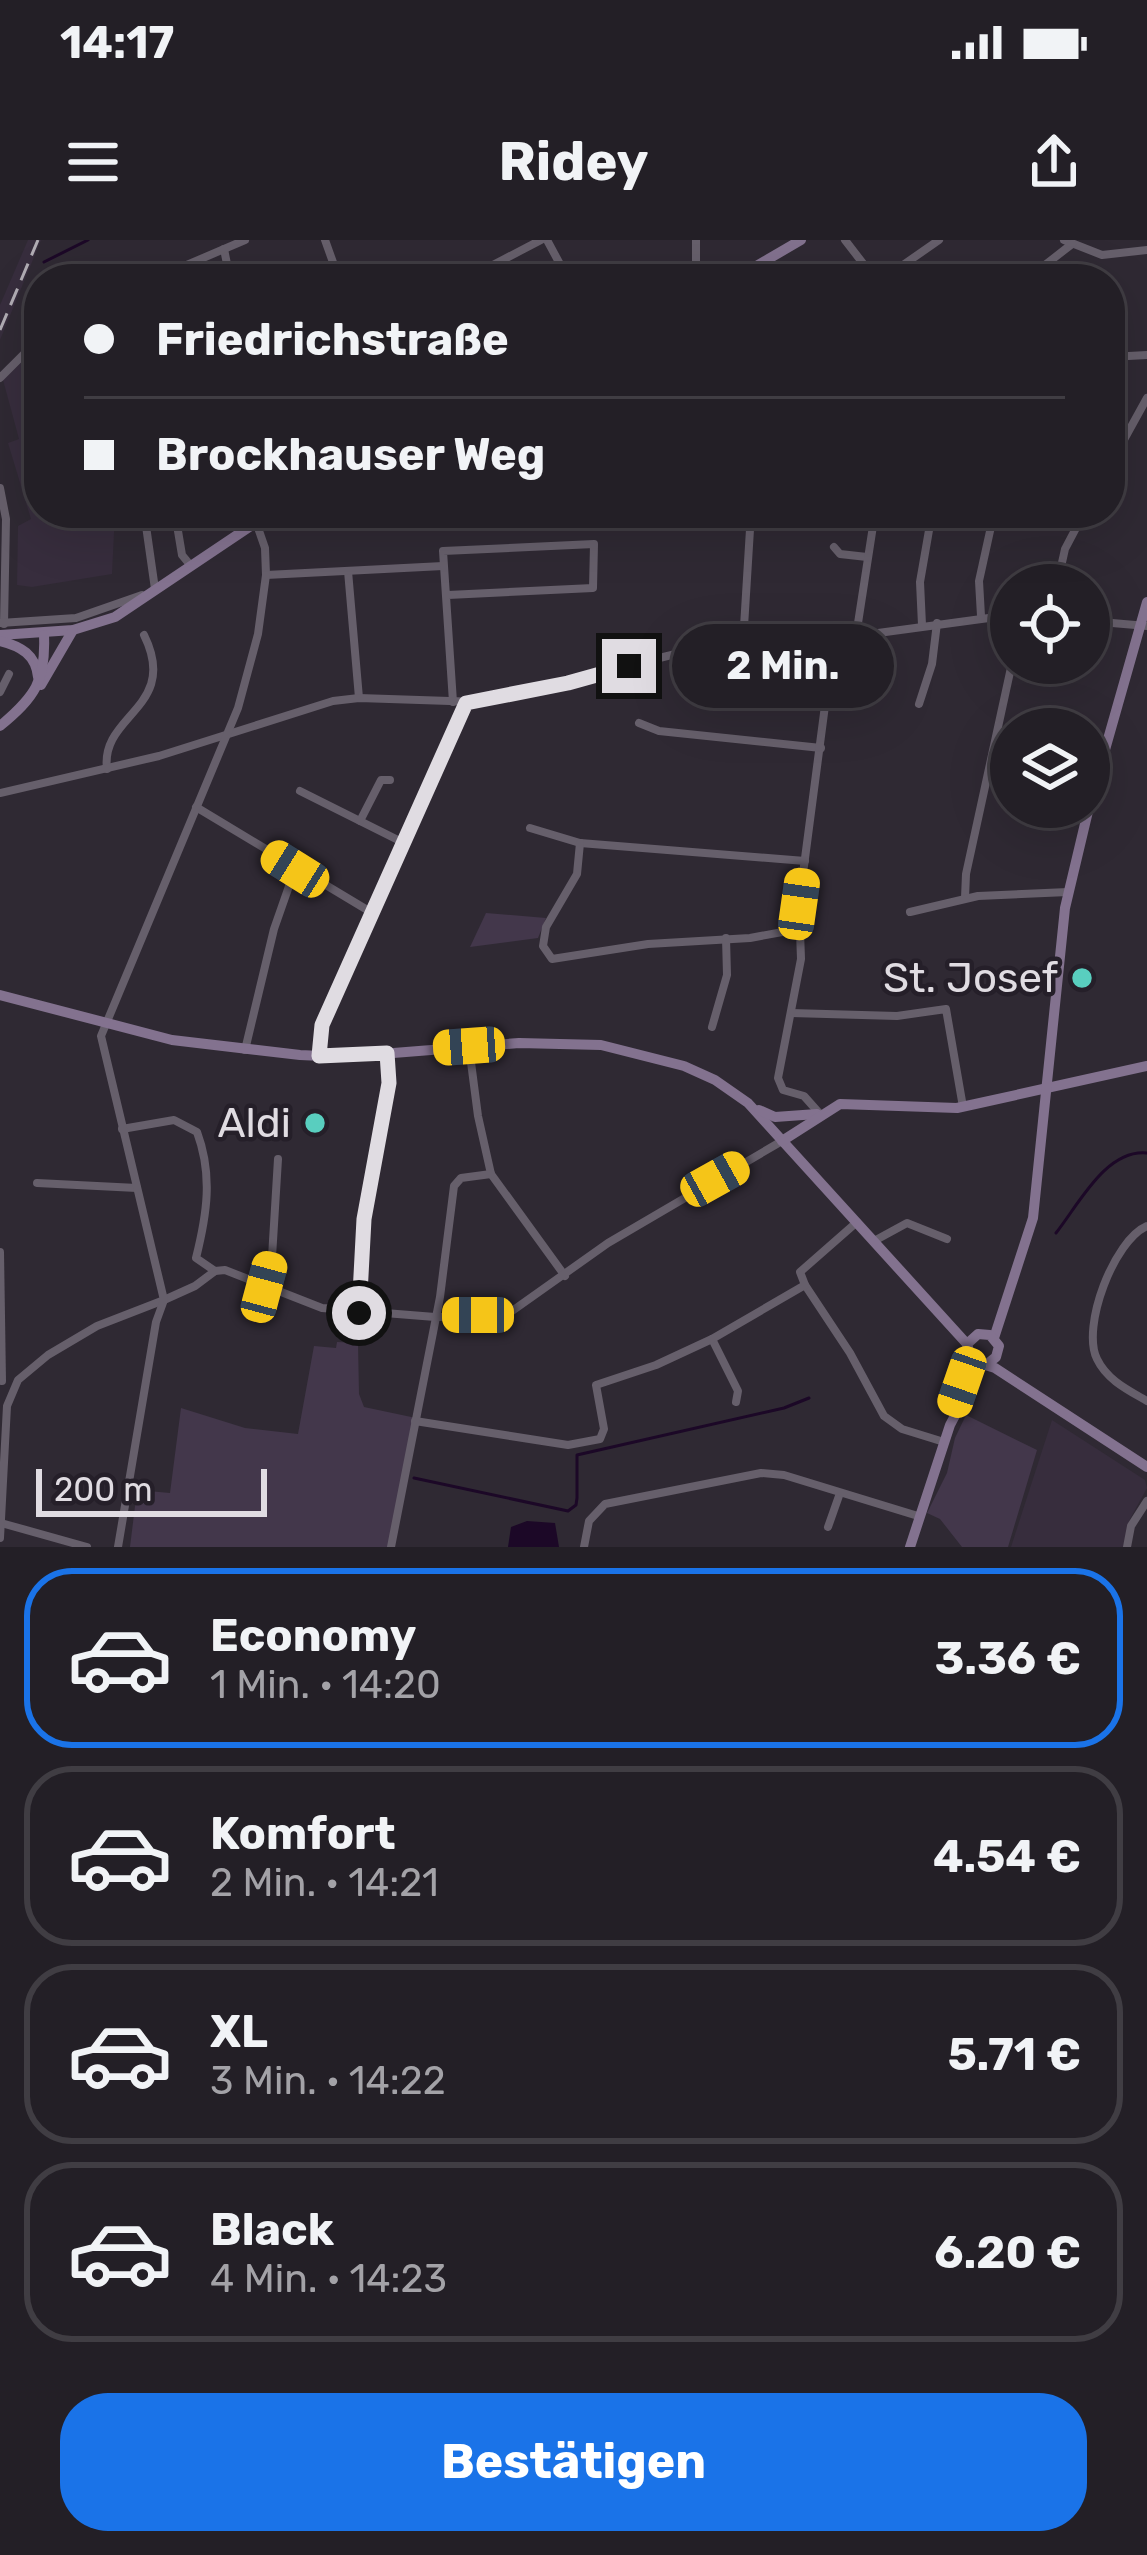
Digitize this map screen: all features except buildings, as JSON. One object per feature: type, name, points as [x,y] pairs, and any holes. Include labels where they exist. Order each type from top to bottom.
[{"type":"main road","points":[[760,264],[801,240]]},
{"type":"main road","points":[[1,631],[73,631],[115,617],[247,528]]},
{"type":"main road","points":[[1110,737],[1147,602]]},
{"type":"main road","points":[[1,631],[28,654],[38,672],[38,687]]},
{"type":"main road","points":[[0,726],[44,684],[73,631]]},
{"type":"main road","points":[[38,687],[44,634]]},
{"type":"main road","points":[[910,1547],[977,1342],[1011,1280],[1033,1218],[1068,892],[1084,828]]},
{"type":"main road","points":[[0,994],[172,1040],[245,1050],[319,1056],[557,1042],[601,1045],[660,1058],[715,1079],[775,1117],[820,1114]]},
{"type":"main road","points":[[782,1141],[820,1114],[850,1103],[901,1109],[963,1107],[1147,1066]]},
{"type":"main road","points":[[748,1103],[935,1306],[998,1355],[1046,1402]]},
{"type":"main road","points":[[977,1342],[984,1365],[1147,1467]]},
{"type":"main road","points":[[950,1425],[984,1365],[998,1355]]},
{"type":"street","points":[[189,264],[245,240]]},
{"type":"street","points":[[496,264],[544,240]]},
{"type":"street","points":[[844,240],[866,264]]},
{"type":"street","points":[[902,264],[939,240]]},
{"type":"street","points":[[1044,264],[1068,242],[1102,255],[1147,250]]},
{"type":"street","points":[[224,249],[227,264]]},
{"type":"street","points":[[0,378],[24,355]]},
{"type":"street","points":[[1125,438],[1147,398]]},
{"type":"street","points":[[0,488],[6,520],[1,631],[76,618],[155,590],[146,528]]},
{"type":"street","points":[[178,528],[182,555],[191,566]]},
{"type":"street","points":[[118,1547],[156,1322],[164,1300],[102,1046],[107,1023],[229,732],[250,669],[266,575],[258,528]]},
{"type":"street","points":[[743,643],[750,528]]},
{"type":"street","points":[[856,636],[872,528]]},
{"type":"street","points":[[922,625],[919,598],[930,528]]},
{"type":"street","points":[[981,616],[980,581],[991,528]]},
{"type":"street","points":[[1061,564],[1077,528]]},
{"type":"street","points":[[448,595],[593,588],[595,547],[591,542],[442,551],[452,702]]},
{"type":"street","points":[[834,547],[840,554],[867,557]]},
{"type":"street","points":[[266,575],[443,566]]},
{"type":"street","points":[[348,571],[359,698]]},
{"type":"street","points":[[0,795],[107,769],[306,707],[359,698],[466,703],[568,683],[669,655],[743,643],[856,636],[990,616]]},
{"type":"street","points":[[919,704],[932,664],[937,622]]},
{"type":"street","points":[[1110,623],[1143,626]]},
{"type":"street","points":[[107,769],[110,745],[155,677],[156,662],[144,635]]},
{"type":"street","points":[[820,1114],[808,1099],[779,1085],[801,959],[805,861],[834,637]]},
{"type":"street","points":[[0,692],[9,674]]},
{"type":"street","points":[[965,898],[966,874],[1007,684]]},
{"type":"street","points":[[319,1056],[322,1025],[466,703]]},
{"type":"street","points":[[639,723],[659,731],[821,748]]},
{"type":"street","points":[[360,821],[381,780],[390,780]]},
{"type":"street","points":[[300,791],[404,843]]},
{"type":"street","points":[[196,807],[374,914]]},
{"type":"street","points":[[530,828],[580,843],[805,861]]},
{"type":"street","points":[[580,843],[577,874],[544,933],[543,946],[549,957],[799,929]]},
{"type":"street","points":[[245,1050],[270,945],[295,869]]},
{"type":"street","points":[[910,912],[965,898],[1068,892]]},
{"type":"street","points":[[712,1027],[727,975],[726,938]]},
{"type":"street","points":[[791,1013],[897,1016],[946,1009],[963,1107]]},
{"type":"street","points":[[469,1046],[491,1174],[565,1276]]},
{"type":"street","points":[[359,1313],[367,1196],[389,1083],[387,1053]]},
{"type":"street","points":[[122,1129],[174,1120],[197,1132],[207,1162],[209,1196],[196,1258],[215,1271],[235,1272],[304,1304],[435,1318],[505,1316],[662,1209],[782,1141]]},
{"type":"street","points":[[264,1287],[272,1257],[278,1159]]},
{"type":"street","points":[[391,1547],[456,1181],[491,1174]]},
{"type":"street","points":[[38,1183],[137,1188]]},
{"type":"street","points":[[857,1222],[800,1272],[805,1285],[884,1416],[902,1429],[944,1442]]},
{"type":"street","points":[[874,1241],[908,1222],[947,1238]]},
{"type":"street","points":[[1147,1226],[1127,1240],[1105,1282],[1093,1343],[1108,1375],[1147,1401]]},
{"type":"street","points":[[0,1252],[1,1381],[12,1387]]},
{"type":"street","points":[[0,1538],[12,1387],[74,1338],[195,1286],[215,1271]]},
{"type":"street","points":[[415,1421],[568,1445],[600,1439],[604,1430],[596,1385],[712,1339],[805,1285]]},
{"type":"street","points":[[712,1339],[738,1391],[736,1402]]},
{"type":"street","points":[[584,1547],[590,1521],[615,1499],[770,1473],[918,1516]]},
{"type":"street","points":[[828,1527],[840,1492]]},
{"type":"street","points":[[1127,1547],[1131,1526],[1147,1501]]},
{"type":"street","points":[[1,1523],[87,1547]]},
{"type":"shaded area","points":[[28,240],[41,240],[31,264],[24,264],[24,281],[0,340],[0,305]]},
{"type":"shaded area","points":[[24,360],[24,496],[8,443],[19,439],[3,380]]},
{"type":"shaded area","points":[[18,526],[114,528],[112,574],[32,587],[17,585]]},
{"type":"shaded area","points":[[486,913],[546,918],[538,938],[470,947]]},
{"type":"shaded area","points":[[337,1342],[358,1343],[359,1394],[364,1407],[416,1418],[390,1547],[130,1547],[137,1490],[170,1493],[181,1408],[245,1428],[298,1434],[314,1346],[336,1348]]},
{"type":"shaded area","points":[[966,1415],[1037,1450],[1008,1547],[962,1547],[940,1519],[927,1513],[947,1473]]},
{"type":"shaded area","points":[[1052,1420],[1145,1480],[1147,1488],[1130,1519],[1123,1547],[1011,1547]]},
{"type":"shaded area","points":[[527,1521],[555,1523],[559,1547],[508,1547],[511,1527]]},
{"type":"waterway","points":[[44,262],[88,240]]},
{"type":"waterway","points":[[1056,1233],[1106,1169],[1132,1154],[1147,1153]]},
{"type":"waterway","points":[[414,1478],[568,1511],[576,1505],[577,1455],[784,1408],[809,1398]]},
{"type":"railway","points":[[28,264],[38,240]]},
{"type":"railway","points":[[0,330],[24,273]]},
{"type":"place","name":"St. Josef","points":[[1082,978]]},
{"type":"place","name":"Aldi","points":[[315,1123]]},
{"type":"route","points":[[359,1313],[370,1172],[389,1083],[387,1053],[319,1056],[322,1025],[466,703],[629,666]]}]
